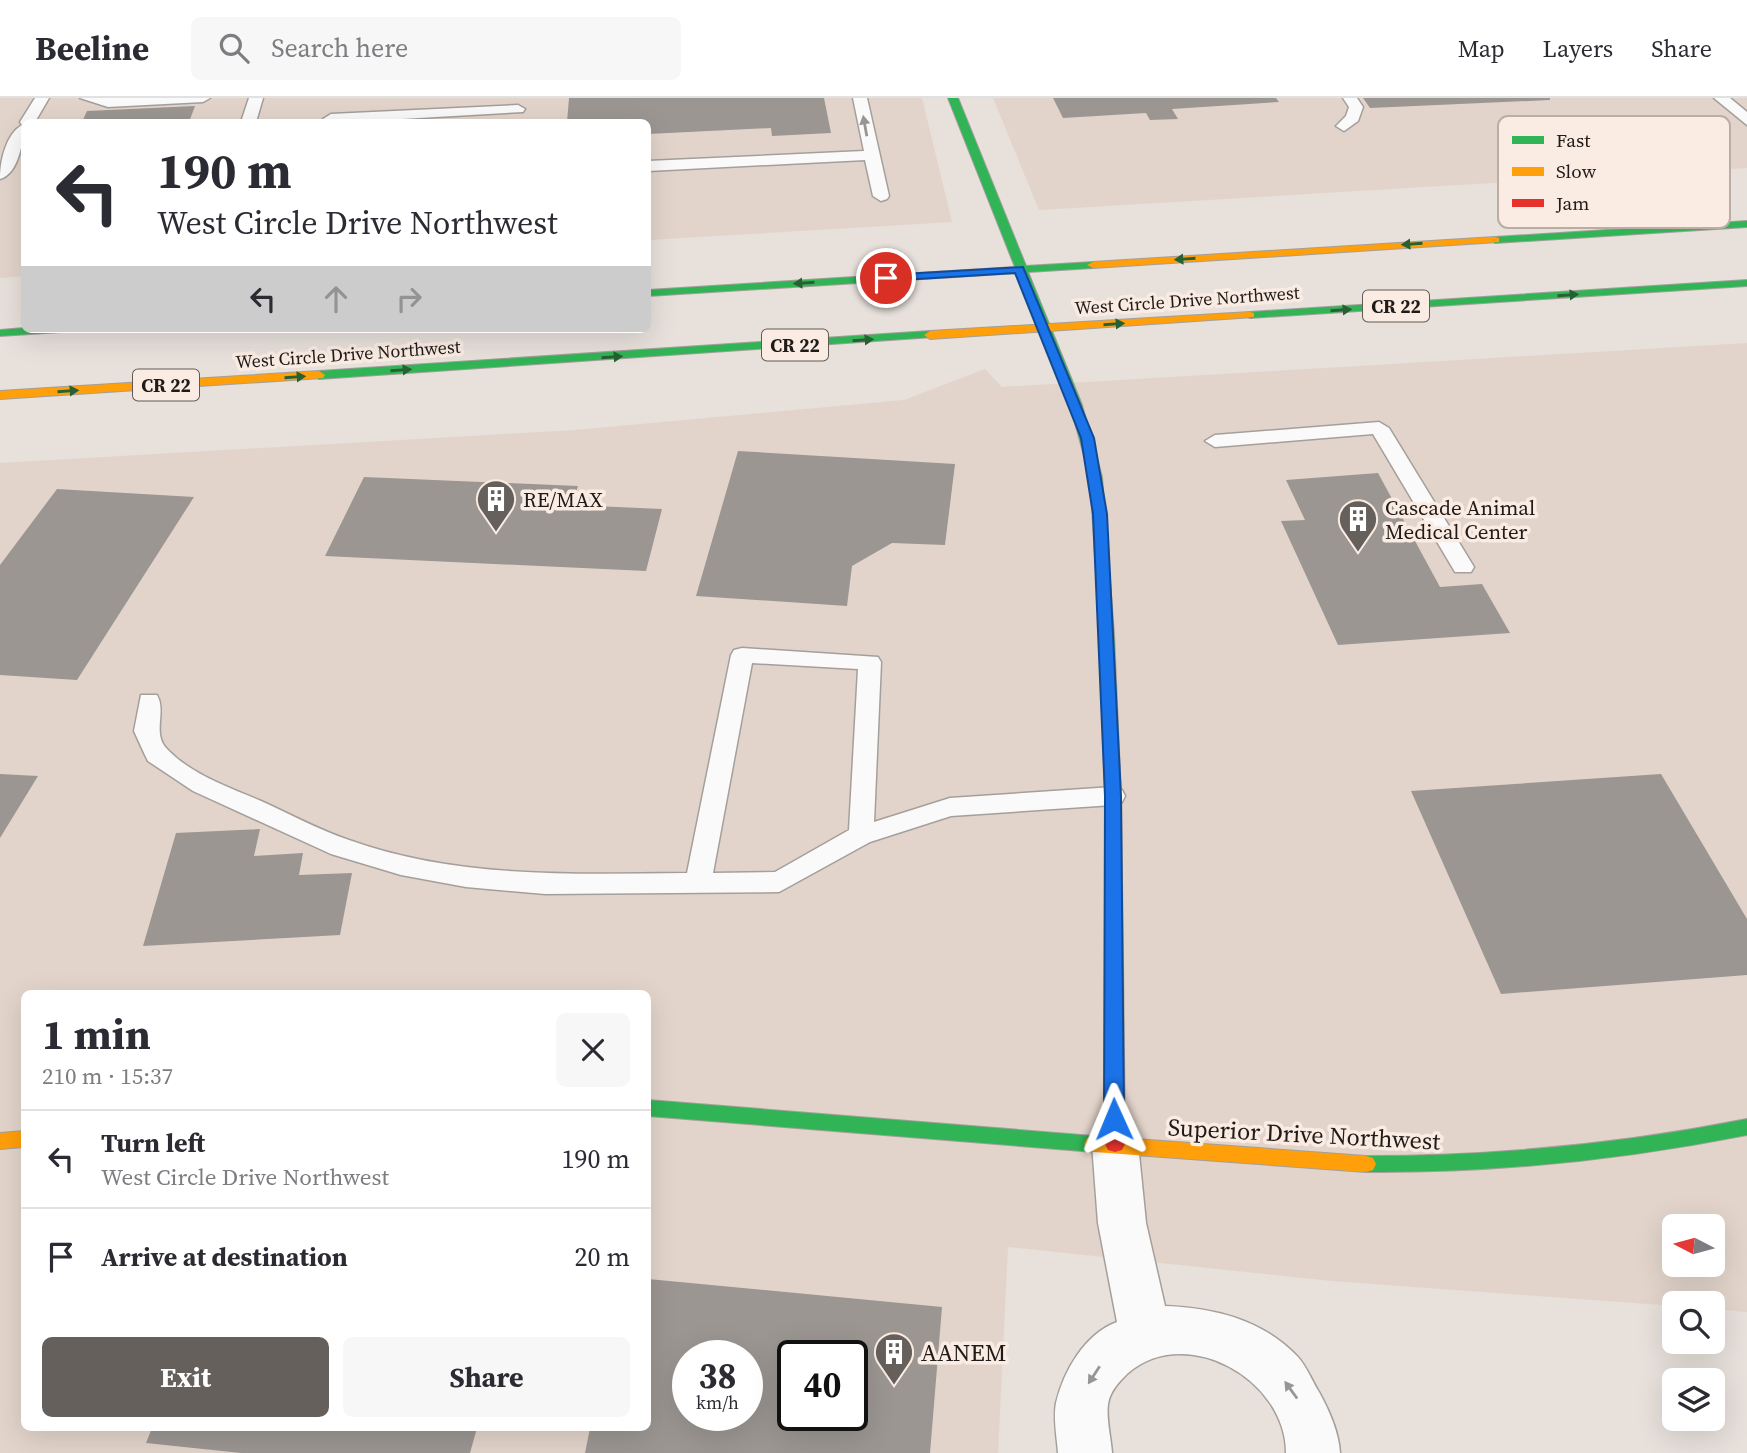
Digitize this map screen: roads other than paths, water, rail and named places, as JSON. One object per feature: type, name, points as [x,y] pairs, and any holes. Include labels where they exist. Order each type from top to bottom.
[{"type":"main road","points":[[953,98],[1019,270],[1046,328],[1088,438],[1096,477],[1107,634],[1113,796],[1115,1144]]},
{"type":"main road","name":"West Circle Drive Northwest","points":[[651,293],[1670,228]]},
{"type":"main road","name":"West Circle Drive Northwest","points":[[0,395],[1747,283]]},
{"type":"main road","points":[[0,333],[21,332]]},
{"type":"main road","name":"Superior Drive Northwest","points":[[651,1108],[1344,1164],[1418,1166],[1580,1157],[1703,1138],[1747,1127]]},
{"type":"main road","points":[[0,1141],[21,1139]]},
{"type":"street","points":[[1115,1144],[1122,1223],[1145,1332]]},
{"type":"street","points":[[1085,1453],[1078,1427],[1085,1389],[1106,1357],[1145,1332],[1183,1327],[1206,1330],[1244,1345],[1270,1363],[1296,1395],[1313,1453]]},
{"type":"lane","points":[[30,119],[42,98]]},
{"type":"lane","points":[[87,98],[120,103],[203,98]]},
{"type":"lane","points":[[250,119],[256,98]]},
{"type":"lane","points":[[331,119],[336,98]]},
{"type":"lane","points":[[860,98],[881,197]]},
{"type":"lane","points":[[1344,126],[1353,118],[1356,107],[1350,98]]},
{"type":"lane","points":[[1721,98],[1747,120]]},
{"type":"lane","points":[[364,119],[518,110]]},
{"type":"lane","points":[[0,135],[21,130]]},
{"type":"lane","points":[[0,174],[21,136]]},
{"type":"lane","points":[[651,166],[870,155]]},
{"type":"lane","points":[[1215,441],[1379,428],[1463,567]]},
{"type":"lane","points":[[698,882],[742,654],[870,662],[861,835]]},
{"type":"lane","points":[[149,701],[146,731],[157,755],[202,785],[276,821],[341,847],[401,865],[466,877],[545,884],[779,882],[861,835],[950,807],[1113,796]]},
{"type":"place","name":"RE/MAX","points":[[496,533]]},
{"type":"place","name":"Cascade Animal Medical Center","points":[[1358,553]]},
{"type":"place","name":"AANEM","points":[[894,1386]]}]
